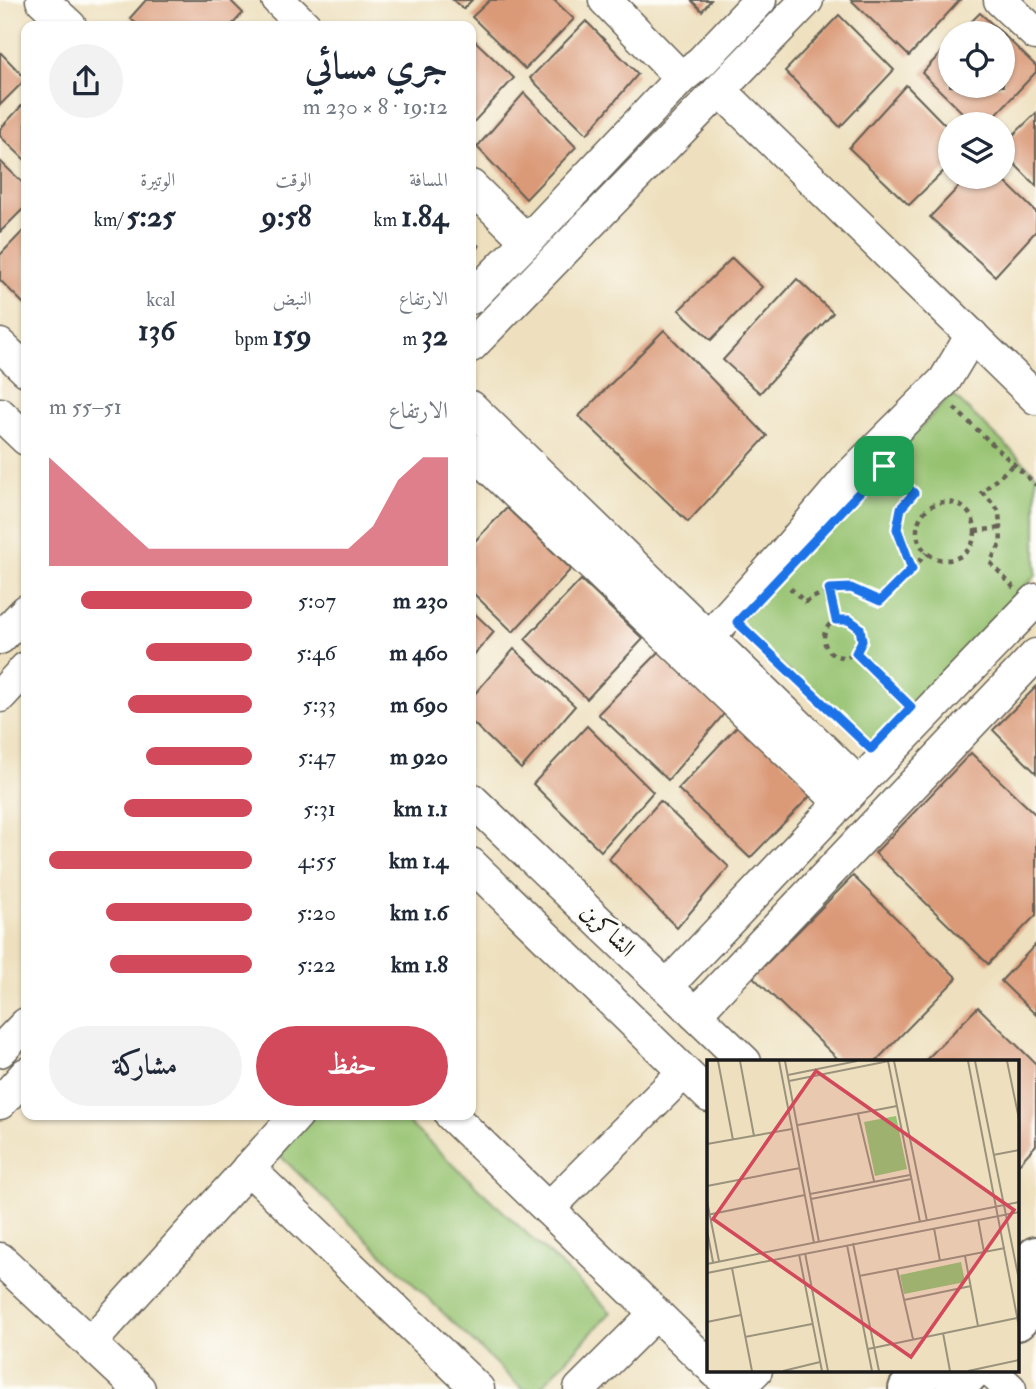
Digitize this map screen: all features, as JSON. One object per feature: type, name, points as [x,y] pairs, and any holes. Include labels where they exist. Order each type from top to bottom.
[{"type":"main road","points":[[1018,1275],[1036,1256]]},
{"type":"main road","points":[[1018,1319],[1036,1302]]},
{"type":"main road","points":[[908,1389],[924,1372]]},
{"type":"main road","points":[[955,1389],[970,1372]]},
{"type":"street","points":[[42,0],[65,21]]},
{"type":"street","points":[[278,0],[301,21]]},
{"type":"street","points":[[605,0],[681,78]]},
{"type":"street","points":[[476,293],[681,78],[701,62],[761,0]]},
{"type":"street","points":[[476,341],[807,0]]},
{"type":"street","points":[[1000,0],[1036,34]]},
{"type":"street","points":[[720,90],[1036,398]]},
{"type":"street","points":[[476,191],[527,241]]},
{"type":"street","points":[[708,638],[851,474],[945,380],[972,335]]},
{"type":"street","points":[[0,345],[21,365]]},
{"type":"street","points":[[476,412],[708,638],[850,794]]},
{"type":"street","points":[[0,414],[21,434]]},
{"type":"street","points":[[476,455],[850,794]]},
{"type":"street","points":[[667,986],[850,794],[1027,597]]},
{"type":"street","points":[[0,638],[21,616]]},
{"type":"street","points":[[695,1014],[1036,655]]},
{"type":"street","points":[[0,696],[21,673]]},
{"type":"street","name":"الشاكرين","points":[[476,804],[743,1060]]},
{"type":"street","points":[[476,869],[707,1094]]},
{"type":"street","points":[[551,943],[585,907]]},
{"type":"street","points":[[0,1051],[21,1029]]},
{"type":"street","points":[[548,1209],[684,1072]]},
{"type":"street","points":[[0,1103],[21,1080]]},
{"type":"street","points":[[90,1343],[292,1120]]},
{"type":"street","points":[[456,1120],[707,1363]]},
{"type":"street","points":[[248,1168],[478,1389]]},
{"type":"street","points":[[0,1259],[139,1389]]},
{"type":"street","points":[[580,1389],[655,1314]]},
{"type":"street","points":[[1018,1321],[1036,1338]]},
{"type":"street","points":[[716,1372],[735,1389],[754,1372]]},
{"type":"street","points":[[992,1372],[1010,1389]]},
{"type":"path","points":[[946,401],[1036,485]]},
{"type":"path","points":[[1014,464],[982,492],[999,511],[1000,543],[990,562],[1027,597]]},
{"type":"path","points":[[884,466],[914,493],[901,508],[897,529],[912,569]]},
{"type":"path","points":[[944,501],[954,502],[970,513],[975,531],[974,541],[962,556],[945,561],[935,559],[927,553],[920,546],[917,537],[917,526],[926,509],[944,501]]},
{"type":"path","points":[[975,531],[1000,528]]},
{"type":"path","points":[[787,586],[805,602],[829,589],[851,588],[880,601],[927,553]]},
{"type":"path","points":[[829,589],[836,620]]},
{"type":"path","points":[[836,620],[849,620],[860,628],[862,641],[856,653],[844,658],[828,651],[824,633],[831,623],[836,620]]},
{"type":"path","points":[[747,631],[871,749]]},
{"type":"path","points":[[856,653],[911,707]]},
{"type":"green space","points":[[952,394],[1036,474],[1036,575],[871,749],[737,622]]},
{"type":"green space","points":[[301,1120],[405,1120],[611,1312],[539,1389],[522,1389],[274,1150]]},
{"type":"building","points":[[146,0],[230,0],[243,13],[236,21],[133,21],[130,18]]},
{"type":"building","points":[[453,0],[472,0],[463,9]]},
{"type":"building","points":[[490,0],[554,0],[574,19],[525,69],[472,17]]},
{"type":"building","points":[[691,0],[711,0],[702,11]]},
{"type":"building","points":[[851,0],[960,0],[938,21],[909,56]]},
{"type":"building","points":[[980,13],[989,21],[972,21]]},
{"type":"building","points":[[839,15],[894,70],[840,127],[785,71]]},
{"type":"building","points":[[586,21],[638,74],[587,134],[530,78]]},
{"type":"building","points":[[476,42],[514,78],[476,120]]},
{"type":"building","points":[[1015,46],[1036,66],[1036,72],[1015,94]]},
{"type":"building","points":[[0,52],[21,74],[21,84],[0,105]]},
{"type":"building","points":[[938,56],[938,89],[922,73]]},
{"type":"building","points":[[906,85],[938,118],[938,177],[909,205],[849,148]]},
{"type":"building","points":[[524,93],[576,147],[526,199],[477,147]]},
{"type":"building","points":[[947,98],[1012,98],[998,112],[962,112]]},
{"type":"building","points":[[21,106],[21,156],[0,136],[0,129]]},
{"type":"building","points":[[1036,113],[1036,186],[1015,164],[1015,133]]},
{"type":"building","points":[[0,161],[21,181],[21,211],[0,232]]},
{"type":"building","points":[[957,189],[1012,189],[1036,212],[1036,231],[995,276],[930,217]]},
{"type":"building","points":[[21,233],[21,301],[0,280],[0,255]]},
{"type":"building","points":[[732,258],[762,287],[711,340],[679,310]]},
{"type":"building","points":[[797,279],[833,313],[760,393],[723,360]]},
{"type":"building","points":[[664,330],[767,436],[688,522],[579,416]]},
{"type":"building","points":[[507,508],[571,569],[513,632],[476,596],[476,540]]},
{"type":"building","points":[[581,580],[643,639],[587,699],[525,639]]},
{"type":"building","points":[[476,615],[494,632],[476,652]]},
{"type":"building","points":[[664,647],[729,708],[668,780],[598,714]]},
{"type":"building","points":[[514,649],[575,706],[521,769],[476,726],[476,692]]},
{"type":"building","points":[[1036,687],[1036,773],[993,730]]},
{"type":"building","points":[[741,722],[815,791],[750,858],[678,789]]},
{"type":"building","points":[[587,726],[653,792],[601,851],[533,784]]},
{"type":"building","points":[[971,753],[1036,815],[1036,915],[988,964],[875,853]]},
{"type":"building","points":[[660,801],[729,867],[677,928],[609,859]]},
{"type":"building","points":[[853,876],[957,978],[877,1060],[839,1060],[753,977]]},
{"type":"building","points":[[1036,944],[1036,1015],[1001,981]]},
{"type":"building","points":[[978,1007],[1036,1064],[1036,1145],[1018,1165],[1018,1060],[926,1060]]},
{"type":"route","points":[[884,466],[914,493],[901,508],[897,529],[912,569],[880,601],[851,588],[829,589],[836,620],[849,620],[860,628],[862,641],[856,653],[911,707],[871,749],[737,622],[884,466]]}]
